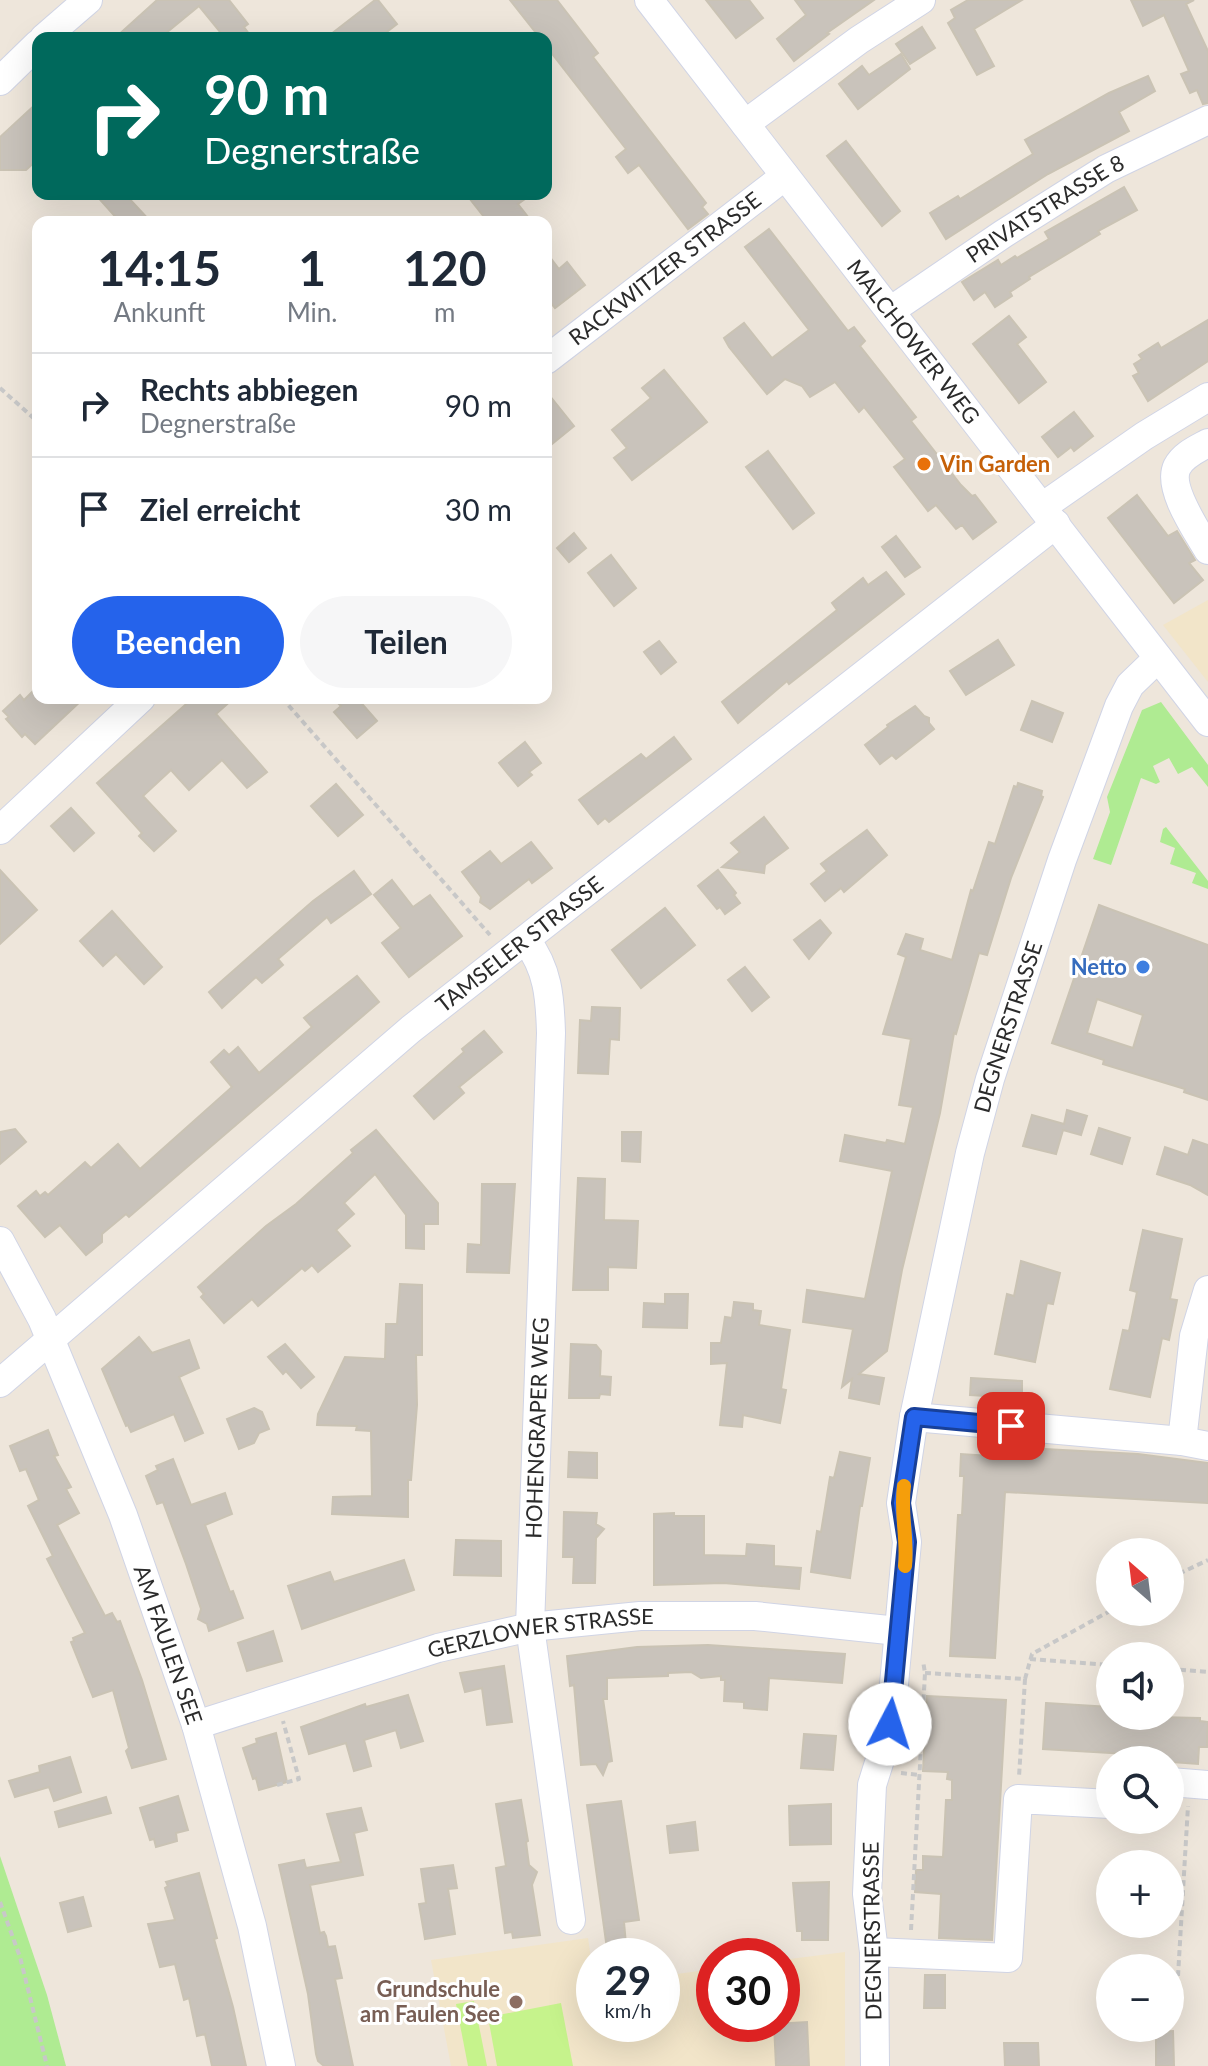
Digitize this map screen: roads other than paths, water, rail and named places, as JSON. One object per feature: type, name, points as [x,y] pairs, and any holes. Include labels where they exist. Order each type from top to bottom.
[{"type":"street","points":[[51,32],[88,0]]},
{"type":"street","name":"MALCHOWER WEG","points":[[649,0],[1208,722]]},
{"type":"street","points":[[745,124],[859,40],[921,0]]},
{"type":"street","points":[[0,81],[32,50]]},
{"type":"street","name":"PRIVATSTRASSE 8","points":[[890,311],[1106,169],[1208,120]]},
{"type":"street","name":"RACKWITZER STRASSE","points":[[552,355],[785,176]]},
{"type":"street","name":"TAMSELER STRASSE","points":[[0,1383],[411,1029],[516,948],[1144,436],[1208,397]]},
{"type":"street","points":[[1204,533],[1178,494],[1175,475],[1183,458],[1208,443]]},
{"type":"street","name":"DEGNERSTRASSE","points":[[875,2066],[874,1952],[867,1894],[872,1785],[890,1728],[907,1542],[901,1503],[914,1417],[970,1156],[990,1079],[1062,860],[1119,706],[1130,685],[1158,658]]},
{"type":"street","points":[[0,830],[135,704]]},
{"type":"street","name":"HOHENGRAPER WEG","points":[[516,948],[539,957],[548,982],[551,1033],[530,1627],[571,1920]]},
{"type":"street","name":"AM FAULEN SEE","points":[[0,1241],[51,1341],[123,1515],[196,1725],[252,1926],[281,2066]]},
{"type":"street","points":[[914,1417],[1195,1444],[1194,1336],[1208,1290]]},
{"type":"street","name":"GERZLOWER STRASSE","points":[[196,1725],[438,1648],[530,1627],[640,1616],[755,1616],[898,1631]]},
{"type":"street","points":[[874,1952],[1008,1958],[1018,1799],[1096,1803]]},
{"type":"place","name":"Vin Garden","points":[[924,464]]},
{"type":"place","name":"Netto","points":[[1143,967]]},
{"type":"place","name":"Grundschule am Faulen See","points":[[516,2002]]}]
